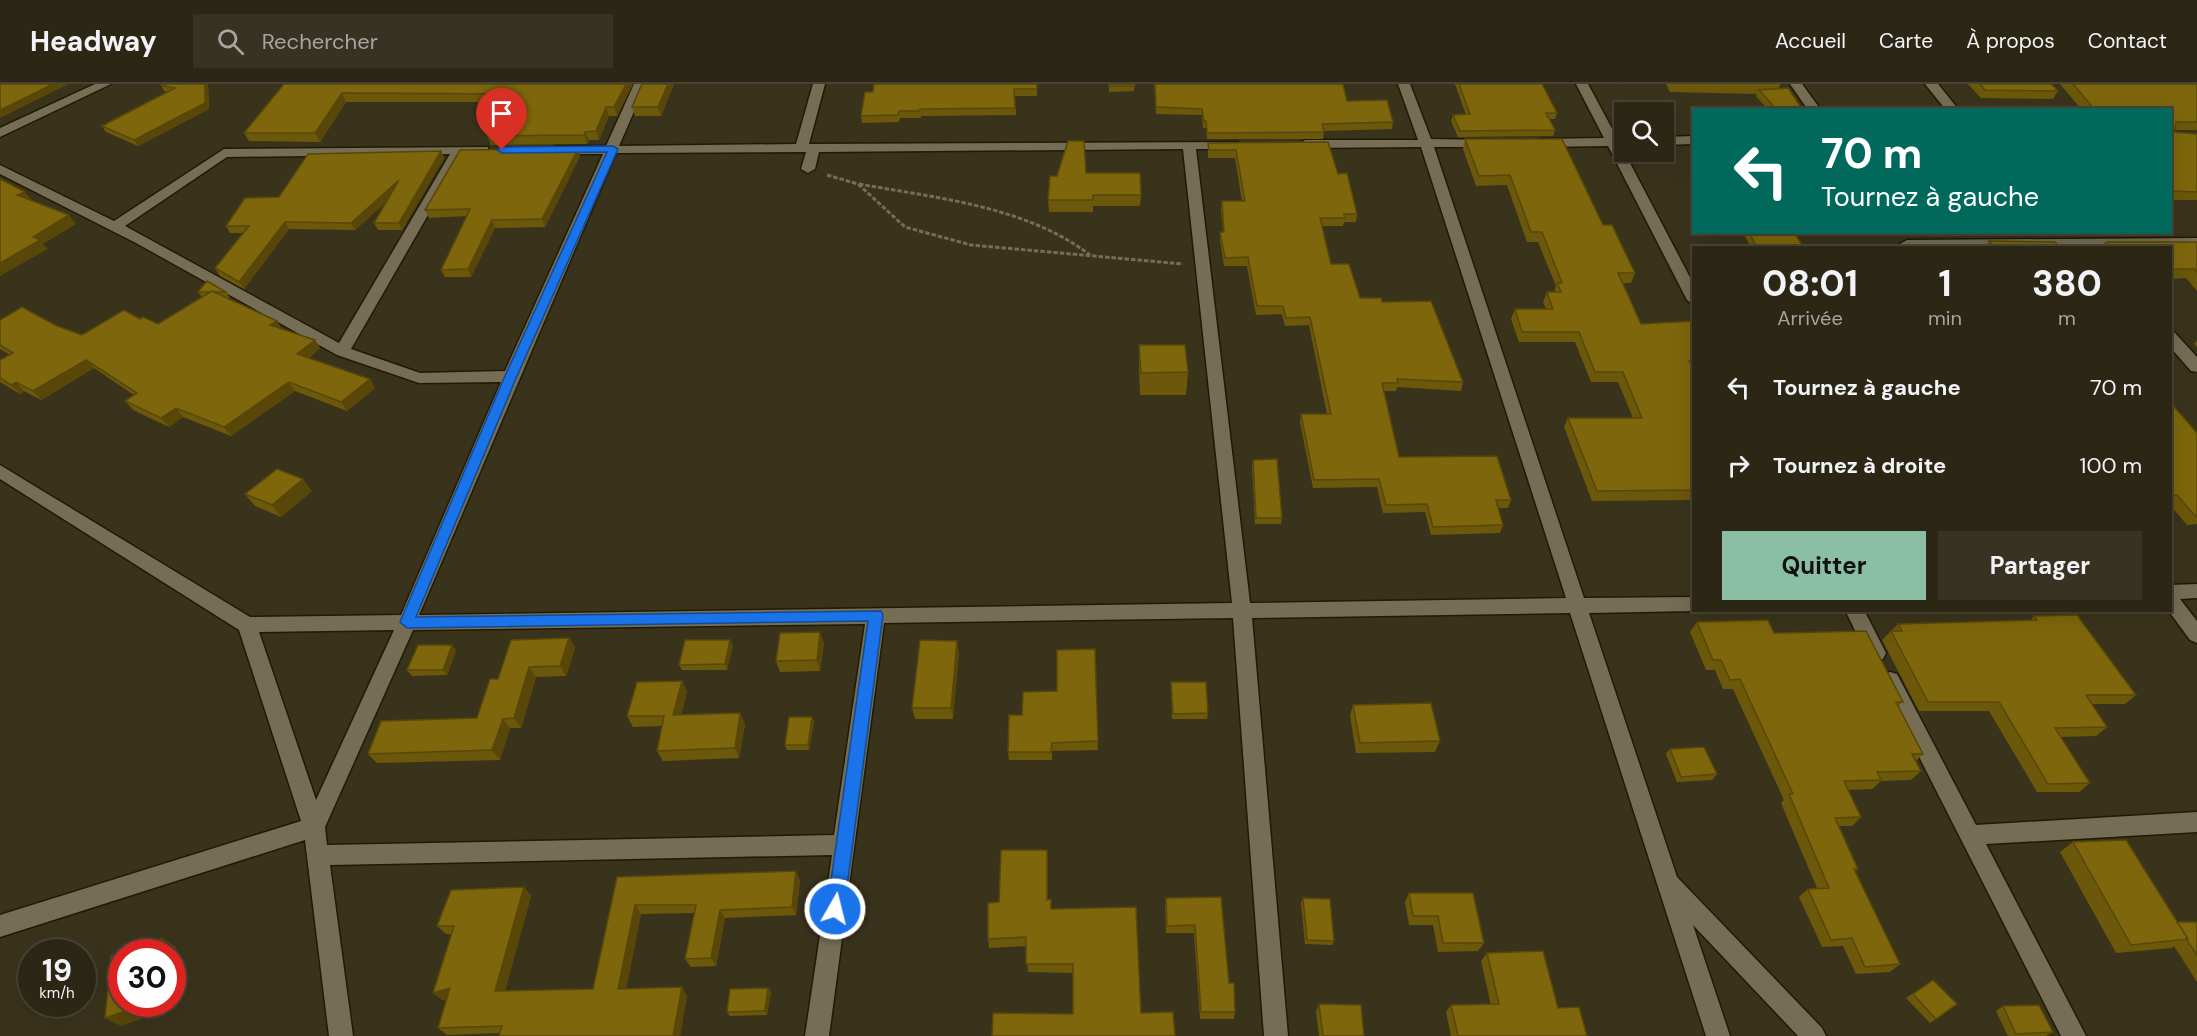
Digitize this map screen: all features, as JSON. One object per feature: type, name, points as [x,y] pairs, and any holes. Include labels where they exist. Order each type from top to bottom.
[{"type":"street","points":[[0,133],[105,84]]},
{"type":"street","points":[[0,926],[315,827],[407,622],[511,376],[640,84]]},
{"type":"street","points":[[808,169],[807,148],[819,84]]},
{"type":"street","points":[[1404,84],[1426,143],[1718,1036]]},
{"type":"street","points":[[1582,84],[1614,136]]},
{"type":"street","points":[[1796,84],[1814,108]]},
{"type":"street","points":[[1931,84],[1951,108]]},
{"type":"street","points":[[1674,141],[1692,140]]},
{"type":"street","points":[[1296,144],[1614,142]]},
{"type":"street","points":[[1189,145],[1242,612],[1276,1036]]},
{"type":"street","points":[[542,150],[1248,145]]},
{"type":"street","points":[[115,227],[224,153],[494,150]]},
{"type":"street","points":[[342,351],[458,151]]},
{"type":"street","points":[[1628,162],[1692,296]]},
{"type":"street","points":[[0,169],[115,227],[342,351],[419,378],[511,376]]},
{"type":"street","points":[[1906,241],[2090,245],[2197,242]]},
{"type":"street","points":[[2172,339],[2197,367]]},
{"type":"street","points":[[0,471],[246,625],[1692,604]]},
{"type":"street","points":[[2172,592],[2197,591]]},
{"type":"street","points":[[2172,602],[2197,635]]},
{"type":"street","points":[[1855,612],[2074,1036]]},
{"type":"street","points":[[818,1036],[876,615]]},
{"type":"street","points":[[246,625],[315,827],[340,1036]]},
{"type":"street","points":[[1970,835],[2197,822]]},
{"type":"street","points":[[318,855],[844,845]]},
{"type":"street","points":[[1667,882],[1814,1036]]},
{"type":"path","points":[[808,169],[858,184],[948,201],[1022,220],[1079,244],[1091,255]]},
{"type":"path","points":[[858,184],[905,227],[971,245],[1183,264]]},
{"type":"building","points":[[0,84],[53,84],[0,110]]},
{"type":"building","points":[[162,84],[205,84],[205,103],[134,140],[102,126],[175,88]]},
{"type":"building","points":[[284,84],[626,84],[614,107],[606,107],[596,131],[585,132],[584,135],[487,136],[510,94],[342,93],[315,133],[244,133]]},
{"type":"building","points":[[642,84],[668,84],[658,107],[632,107]]},
{"type":"building","points":[[874,84],[1037,84],[1037,89],[1014,89],[1015,108],[920,109],[920,111],[899,111],[898,115],[861,116],[865,92],[873,92]]},
{"type":"building","points":[[1109,84],[1134,84],[1135,86],[1109,86]]},
{"type":"building","points":[[1155,84],[1343,84],[1347,101],[1387,100],[1393,122],[1322,124],[1324,132],[1207,133],[1202,109],[1156,107]]},
{"type":"building","points":[[1459,84],[1542,84],[1557,113],[1546,113],[1555,130],[1460,131],[1453,115],[1470,114]]},
{"type":"building","points":[[1980,84],[2051,84],[2058,91],[1985,90]]},
{"type":"building","points":[[2073,84],[2197,84],[2197,122],[2176,122],[2174,132],[2197,134],[2197,192],[2172,191],[2172,108],[2093,108]]},
{"type":"building","points":[[1788,88],[1802,108],[1775,108],[1759,90]]},
{"type":"building","points":[[1465,139],[1562,139],[1603,225],[1612,225],[1635,273],[1618,273],[1641,324],[1692,321],[1692,361],[1689,361],[1692,366],[1692,490],[1597,491],[1568,418],[1642,418],[1623,372],[1595,372],[1579,332],[1522,332],[1515,309],[1553,309],[1547,292],[1561,292],[1557,283],[1562,283],[1542,232],[1531,232],[1510,175],[1479,176]]},
{"type":"building","points":[[1068,141],[1084,141],[1086,173],[1140,173],[1141,195],[1093,195],[1093,200],[1048,200],[1050,176],[1057,176]]},
{"type":"building","points":[[1328,142],[1338,174],[1347,173],[1357,214],[1344,214],[1345,218],[1320,218],[1331,264],[1349,264],[1360,298],[1381,298],[1382,302],[1431,301],[1463,382],[1397,379],[1398,383],[1382,383],[1399,457],[1497,456],[1511,500],[1496,500],[1503,525],[1433,527],[1427,504],[1386,505],[1379,479],[1314,480],[1301,414],[1331,414],[1310,317],[1286,318],[1283,306],[1257,306],[1248,257],[1225,258],[1220,232],[1224,232],[1222,201],[1245,201],[1236,150],[1209,150],[1208,143]]},
{"type":"building","points":[[578,149],[542,219],[492,220],[468,269],[441,270],[470,209],[425,210],[460,150]]},
{"type":"building","points":[[441,151],[399,223],[374,223],[399,180],[351,223],[285,222],[239,282],[215,268],[249,226],[226,226],[245,198],[279,197],[308,154]]},
{"type":"building","points":[[0,179],[25,192],[17,195],[69,215],[33,237],[40,240],[0,263]]},
{"type":"building","points":[[1750,234],[1795,234],[1803,246],[1756,246]]},
{"type":"building","points":[[1989,241],[2055,242],[2058,246],[1993,246]]},
{"type":"building","points":[[2107,242],[2197,242],[2197,272],[2194,269],[2172,269],[2172,246],[2102,246]]},
{"type":"building","points":[[207,281],[226,292],[198,292]]},
{"type":"building","points":[[212,291],[277,321],[270,325],[315,340],[297,354],[370,379],[341,402],[289,382],[224,427],[176,408],[161,418],[125,401],[137,393],[86,360],[33,391],[16,382],[11,385],[0,378],[0,360],[13,353],[0,345],[0,320],[22,307],[57,326],[82,335],[124,310],[140,319],[143,317],[158,324]]},
{"type":"building","points":[[1139,345],[1185,345],[1188,372],[1141,373]]},
{"type":"building","points":[[2172,404],[2197,433],[2197,517],[2177,495],[2172,496]]},
{"type":"building","points":[[1277,459],[1282,518],[1256,518],[1253,460]]},
{"type":"building","points":[[277,469],[303,479],[272,505],[245,494]]},
{"type":"building","points":[[2077,615],[2136,695],[2086,695],[2107,727],[2055,728],[2090,783],[2048,784],[1999,702],[1928,702],[1891,631],[1902,631],[1898,624],[2037,620],[2034,616]]},
{"type":"building","points":[[1768,620],[1774,633],[1866,631],[1903,702],[1896,702],[1923,754],[1912,754],[1921,771],[1877,772],[1881,780],[1844,781],[1861,817],[1835,818],[1858,869],[1854,869],[1900,964],[1865,967],[1852,938],[1831,940],[1808,889],[1829,888],[1789,794],[1793,794],[1740,679],[1730,680],[1721,660],[1713,660],[1697,622]]},
{"type":"building","points":[[820,632],[817,660],[776,661],[780,633]]},
{"type":"building","points":[[569,638],[560,666],[529,667],[514,718],[503,719],[492,750],[368,754],[381,721],[477,718],[490,679],[498,679],[511,640]]},
{"type":"building","points":[[685,640],[730,640],[725,664],[679,665]]},
{"type":"building","points":[[920,640],[957,641],[951,708],[912,708]]},
{"type":"building","points":[[418,645],[452,645],[443,670],[407,670]]},
{"type":"building","points":[[1095,649],[1098,741],[1052,743],[1051,752],[1008,752],[1009,715],[1022,715],[1023,692],[1057,691],[1057,650]]},
{"type":"building","points":[[682,681],[673,715],[740,713],[735,748],[657,751],[664,716],[627,716],[637,682]]},
{"type":"building","points":[[1171,682],[1206,682],[1208,713],[1173,714]]},
{"type":"building","points":[[1431,703],[1440,741],[1360,743],[1353,705]]},
{"type":"building","points":[[789,717],[812,717],[808,745],[785,745]]},
{"type":"building","points":[[1704,747],[1717,774],[1681,777],[1670,749]]},
{"type":"building","points":[[2126,840],[2188,939],[2131,945],[2073,842]]},
{"type":"building","points":[[1001,850],[1047,850],[1047,900],[1051,899],[1051,909],[1136,907],[1141,1013],[1173,1012],[1175,1036],[992,1036],[993,1013],[1073,1014],[1073,964],[1026,964],[1026,937],[988,939],[988,903],[999,902]]},
{"type":"building","points":[[796,871],[792,907],[720,910],[711,958],[685,959],[696,905],[635,905],[618,989],[682,987],[673,1036],[499,1036],[502,1026],[438,1028],[450,988],[433,993],[454,926],[437,926],[451,890],[524,887],[495,991],[593,989],[617,877]]},
{"type":"building","points":[[1409,893],[1473,893],[1484,943],[1443,943],[1438,916],[1413,916]]},
{"type":"building","points":[[1221,897],[1229,983],[1234,983],[1235,1012],[1201,1012],[1195,925],[1167,926],[1166,898]]},
{"type":"building","points":[[1303,898],[1330,899],[1334,941],[1307,940]]},
{"type":"building","points":[[2177,922],[2197,922],[2197,955],[2186,939],[2188,939]]},
{"type":"building","points":[[1543,951],[1558,1008],[1579,1007],[1587,1036],[1458,1036],[1451,1005],[1499,1004],[1487,953]]},
{"type":"building","points":[[1933,980],[1957,1004],[1936,1019],[1913,994]]},
{"type":"building","points":[[108,987],[108,1017],[105,1018]]},
{"type":"building","points":[[768,988],[765,1011],[727,1012],[730,989]]},
{"type":"building","points":[[1319,1004],[1361,1005],[1364,1036],[1323,1036]]},
{"type":"building","points":[[2039,1005],[2053,1032],[2016,1034],[2003,1006]]},
{"type":"route","points":[[502,150],[613,149],[511,376],[407,622],[876,615],[835,909]]}]
